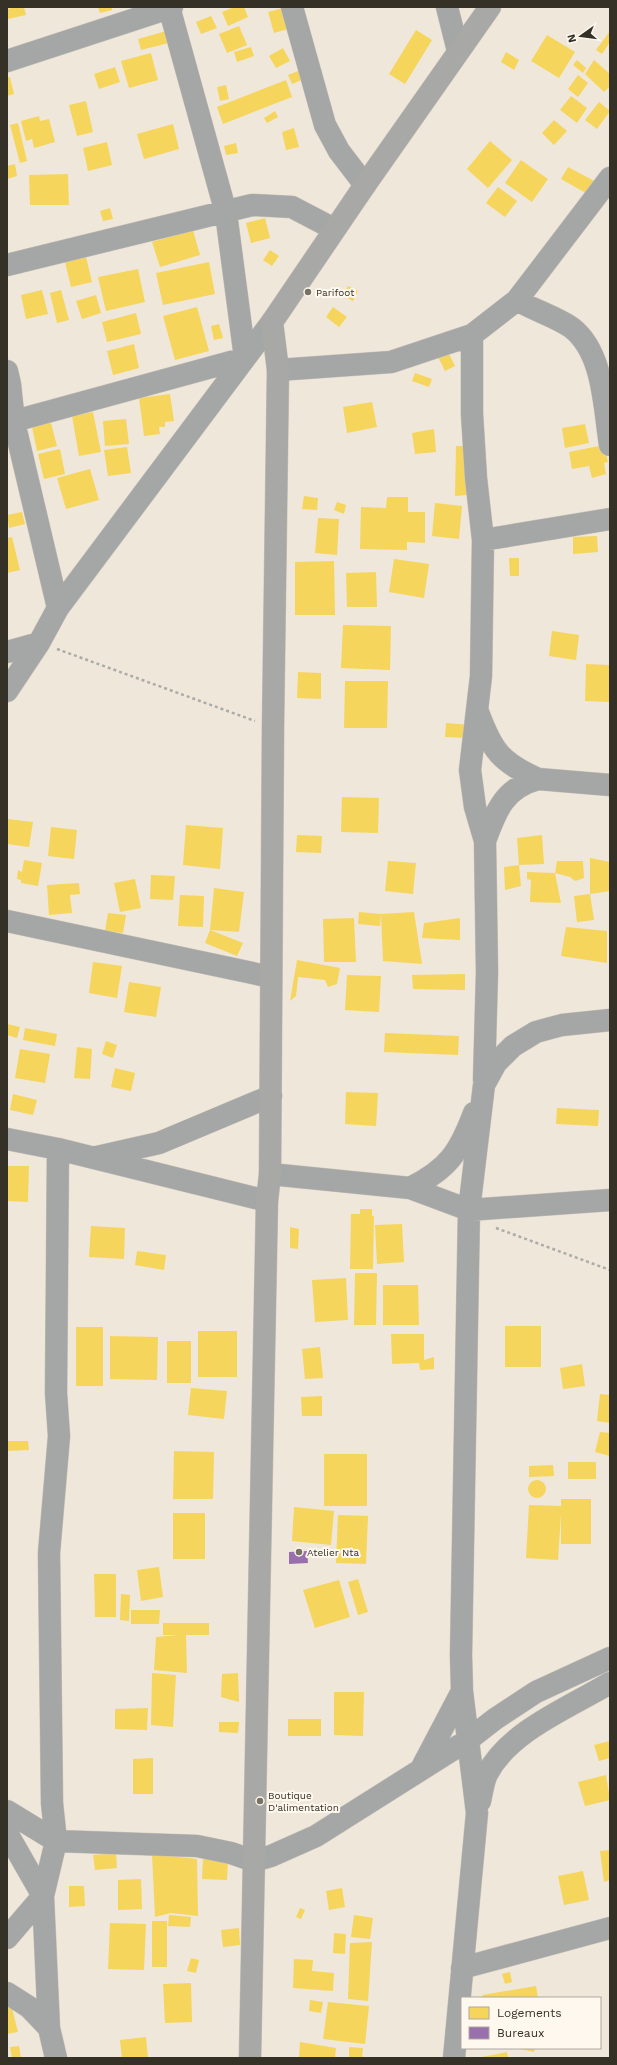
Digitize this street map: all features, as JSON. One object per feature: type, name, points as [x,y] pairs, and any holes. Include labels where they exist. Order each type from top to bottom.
[{"type":"main road","points":[[250,2058],[267,1201],[270,1174],[273,727],[278,370],[272,322],[365,184],[490,7]]},
{"type":"street","points":[[7,61],[170,7],[226,213],[245,358]]},
{"type":"street","points":[[292,7],[325,125],[339,151],[365,184]]},
{"type":"street","points":[[447,7],[458,51]]},
{"type":"street","points":[[278,370],[390,362],[472,335],[517,300],[610,178]]},
{"type":"street","points":[[7,265],[252,206],[292,207],[334,229]]},
{"type":"street","points":[[517,300],[572,328],[603,360],[610,445]]},
{"type":"street","points":[[7,691],[39,643],[58,608],[272,322]]},
{"type":"street","points":[[472,335],[472,414],[476,478],[483,540],[480,676],[470,770],[475,807],[485,841],[487,972],[484,1085],[469,1210],[461,1655],[462,1691],[477,1813]]},
{"type":"street","points":[[10,423],[245,358]]},
{"type":"street","points":[[7,371],[10,384],[10,423],[58,608]]},
{"type":"street","points":[[483,540],[610,519]]},
{"type":"street","points":[[7,652],[39,643]]},
{"type":"street","points":[[477,709],[487,735],[498,755],[518,770],[538,780]]},
{"type":"street","points":[[485,841],[492,820],[502,802],[515,789],[528,782],[538,780],[610,785]]},
{"type":"street","points":[[7,921],[271,977]]},
{"type":"street","points":[[410,1188],[433,1176],[452,1158],[467,1133],[484,1085],[496,1062],[513,1046],[536,1032],[562,1025],[610,1020]]},
{"type":"street","points":[[91,1158],[160,1143],[270,1096]]},
{"type":"street","points":[[7,1139],[58,1149],[267,1201]]},
{"type":"street","points":[[56,2058],[49,2028],[43,1896],[56,1841],[52,1803],[49,1554],[59,1436],[56,1393],[58,1149]]},
{"type":"street","points":[[270,1174],[410,1188],[469,1210],[610,1200]]},
{"type":"street","points":[[7,1811],[56,1841],[197,1846],[231,1853],[254,1862],[316,1836],[468,1740],[495,1719],[536,1692],[610,1658]]},
{"type":"street","points":[[454,2058],[477,1813],[487,1774],[509,1745],[554,1714],[610,1683]]},
{"type":"street","points":[[422,1769],[462,1691]]},
{"type":"street","points":[[7,1833],[43,1896]]},
{"type":"street","points":[[7,1938],[43,1896]]},
{"type":"street","points":[[462,1968],[610,1928]]},
{"type":"street","points":[[7,1993],[29,2007],[49,2028]]},
{"type":"path","points":[[39,643],[159,684],[273,727]]},
{"type":"path","points":[[492,1226],[610,1270]]},
{"type":"building: Logements","points":[[24,7],[26,15],[8,19],[7,9]]},
{"type":"building: Logements","points":[[98,7],[112,7],[112,10],[100,13]]},
{"type":"building: Logements","points":[[234,7],[244,7],[248,17],[228,26],[222,12]]},
{"type":"building: Logements","points":[[283,8],[288,29],[274,33],[268,12]]},
{"type":"building: Logements","points":[[211,16],[217,28],[201,34],[196,22]]},
{"type":"building: Logements","points":[[239,26],[247,45],[227,53],[219,34]]},
{"type":"building: Logements","points":[[170,30],[173,42],[141,50],[138,39]]},
{"type":"building: Logements","points":[[416,30],[432,40],[405,84],[389,74]]},
{"type":"building: Logements","points":[[610,31],[610,42],[602,54],[596,50]]},
{"type":"building: Logements","points":[[547,35],[575,52],[559,78],[531,61]]},
{"type":"building: Logements","points":[[251,47],[254,56],[237,62],[234,52]]},
{"type":"building: Logements","points":[[283,48],[290,61],[276,68],[269,56]]},
{"type":"building: Logements","points":[[506,52],[519,60],[514,70],[501,62]]},
{"type":"building: Logements","points":[[151,53],[158,80],[129,88],[121,61]]},
{"type":"building: Logements","points":[[577,60],[586,68],[583,73],[573,65]]},
{"type":"building: Logements","points":[[594,60],[610,74],[610,86],[604,92],[585,74]]},
{"type":"building: Logements","points":[[115,67],[120,82],[99,89],[94,74]]},
{"type":"building: Logements","points":[[301,70],[304,79],[292,84],[288,75]]},
{"type":"building: Logements","points":[[578,75],[588,83],[578,97],[568,89]]},
{"type":"building: Logements","points":[[7,77],[10,77],[14,94],[7,96]]},
{"type":"building: Logements","points":[[286,80],[292,97],[223,124],[217,107]]},
{"type":"building: Logements","points":[[226,85],[229,99],[220,101],[217,87]]},
{"type":"building: Logements","points":[[571,96],[587,108],[577,123],[560,110]]},
{"type":"building: Logements","points":[[86,101],[93,132],[77,136],[69,105]]},
{"type":"building: Logements","points":[[599,102],[610,111],[597,129],[585,120]]},
{"type":"building: Logements","points":[[275,111],[278,117],[267,123],[264,118]]},
{"type":"building: Logements","points":[[39,116],[40,121],[49,119],[55,142],[34,148],[32,139],[26,141],[21,121]]},
{"type":"building: Logements","points":[[554,120],[567,131],[554,145],[542,133]]},
{"type":"building: Logements","points":[[18,123],[27,161],[20,163],[10,125]]},
{"type":"building: Logements","points":[[173,124],[179,149],[144,159],[137,134]]},
{"type":"building: Logements","points":[[294,128],[299,147],[286,150],[282,132]]},
{"type":"building: Logements","points":[[490,141],[512,160],[488,188],[467,169]]},
{"type":"building: Logements","points":[[107,142],[112,165],[88,171],[83,148]]},
{"type":"building: Logements","points":[[236,143],[238,153],[226,155],[224,146]]},
{"type":"building: Logements","points":[[521,160],[548,179],[532,202],[505,183]]},
{"type":"building: Logements","points":[[15,164],[17,176],[7,179],[7,166]]},
{"type":"building: Logements","points":[[568,167],[598,183],[591,196],[561,179]]},
{"type":"building: Logements","points":[[68,174],[69,205],[30,205],[29,175]]},
{"type":"building: Logements","points":[[498,187],[517,201],[505,217],[486,203]]},
{"type":"building: Logements","points":[[110,208],[113,219],[103,221],[100,211]]},
{"type":"building: Logements","points":[[265,218],[270,238],[251,243],[246,223]]},
{"type":"building: Logements","points":[[193,230],[200,255],[160,267],[152,242]]},
{"type":"building: Logements","points":[[270,250],[279,256],[272,266],[263,260]]},
{"type":"building: Logements","points":[[86,257],[92,282],[71,287],[65,262]]},
{"type":"building: Logements","points":[[209,262],[215,294],[163,305],[156,273]]},
{"type":"building: Logements","points":[[138,269],[145,302],[106,311],[98,277]]},
{"type":"building: Logements","points":[[348,286],[358,291],[353,301],[343,296]]},
{"type":"building: Logements","points":[[42,290],[48,314],[26,319],[21,295]]},
{"type":"building: Logements","points":[[61,290],[69,320],[57,323],[50,293]]},
{"type":"building: Logements","points":[[96,295],[101,313],[82,319],[76,301]]},
{"type":"building: Logements","points":[[197,307],[209,351],[175,360],[163,316]]},
{"type":"building: Logements","points":[[333,307],[347,317],[339,327],[326,317]]},
{"type":"building: Logements","points":[[136,313],[141,334],[107,342],[102,322]]},
{"type":"building: Logements","points":[[219,324],[223,338],[214,340],[211,326]]},
{"type":"building: Logements","points":[[134,344],[139,368],[113,375],[107,351]]},
{"type":"building: Logements","points":[[447,350],[455,366],[445,371],[437,355]]},
{"type":"building: Logements","points":[[415,373],[432,379],[429,387],[412,381]]},
{"type":"building: Logements","points":[[170,394],[174,421],[165,422],[165,427],[159,427],[160,434],[144,436],[139,398]]},
{"type":"building: Logements","points":[[372,402],[377,427],[347,433],[343,407]]},
{"type":"building: Logements","points":[[93,412],[101,452],[79,456],[72,416]]},
{"type":"building: Logements","points":[[126,419],[129,444],[105,446],[103,421]]},
{"type":"building: Logements","points":[[51,423],[57,446],[37,451],[32,427]]},
{"type":"building: Logements","points":[[585,424],[589,443],[565,448],[562,428]]},
{"type":"building: Logements","points":[[434,429],[436,452],[415,454],[412,433]]},
{"type":"building: Logements","points":[[604,445],[608,462],[604,463],[606,474],[592,478],[589,466],[572,469],[569,452]]},
{"type":"building: Logements","points":[[456,446],[468,446],[467,495],[455,496]]},
{"type":"building: Logements","points":[[127,447],[131,473],[108,476],[104,450]]},
{"type":"building: Logements","points":[[60,449],[65,474],[44,479],[38,454]]},
{"type":"building: Logements","points":[[90,469],[99,500],[66,509],[57,478]]},
{"type":"building: Logements","points":[[304,496],[318,498],[317,510],[302,509]]},
{"type":"building: Logements","points":[[387,497],[408,497],[408,512],[425,512],[425,543],[407,542],[407,550],[360,549],[361,507],[386,508]]},
{"type":"building: Logements","points":[[337,502],[346,505],[344,514],[334,510]]},
{"type":"building: Logements","points":[[435,503],[462,506],[459,539],[432,536]]},
{"type":"building: Logements","points":[[22,512],[25,524],[9,528],[7,515]]},
{"type":"building: Logements","points":[[318,518],[339,519],[337,555],[315,553]]},
{"type":"building: Logements","points":[[597,536],[598,552],[573,554],[573,537]]},
{"type":"building: Logements","points":[[12,537],[20,570],[7,573],[7,538]]},
{"type":"building: Logements","points":[[509,558],[519,558],[519,576],[510,576]]},
{"type":"building: Logements","points":[[394,559],[429,564],[424,598],[389,592]]},
{"type":"building: Logements","points":[[334,561],[335,615],[295,615],[295,562]]},
{"type":"building: Logements","points":[[376,572],[377,607],[347,607],[346,573]]},
{"type":"building: Logements","points":[[343,625],[391,626],[390,670],[341,668]]},
{"type":"building: Logements","points":[[552,631],[579,635],[576,660],[549,656]]},
{"type":"building: Logements","points":[[586,664],[610,665],[610,702],[585,701]]},
{"type":"building: Logements","points":[[298,672],[321,673],[321,699],[297,698]]},
{"type":"building: Logements","points":[[345,681],[388,681],[387,728],[344,728]]},
{"type":"building: Logements","points":[[446,723],[470,725],[469,738],[445,737]]},
{"type":"building: Logements","points":[[342,797],[379,798],[378,833],[341,832]]},
{"type":"building: Logements","points":[[7,819],[33,822],[29,847],[7,844]]},
{"type":"building: Logements","points":[[186,825],[223,828],[220,869],[183,865]]},
{"type":"building: Logements","points":[[51,827],[77,830],[74,859],[48,856]]},
{"type":"building: Logements","points":[[297,835],[322,836],[321,853],[296,852]]},
{"type":"building: Logements","points":[[542,835],[544,864],[519,865],[517,838]]},
{"type":"building: Logements","points":[[590,858],[610,862],[610,891],[590,894]]},
{"type":"building: Logements","points":[[24,860],[42,863],[38,886],[21,883],[21,880],[17,879],[18,870],[22,872]]},
{"type":"building: Logements","points":[[388,861],[416,863],[413,894],[385,891]]},
{"type":"building: Logements","points":[[557,861],[583,861],[584,878],[575,881],[570,877],[555,873]]},
{"type":"building: Logements","points":[[519,865],[521,886],[505,890],[504,867]]},
{"type":"building: Logements","points":[[527,872],[555,873],[561,903],[530,902],[531,880],[527,879]]},
{"type":"building: Logements","points":[[151,875],[175,876],[173,900],[150,899]]},
{"type":"building: Logements","points":[[135,879],[141,908],[120,912],[114,883]]},
{"type":"building: Logements","points":[[79,883],[80,894],[70,895],[72,913],[49,915],[47,885]]},
{"type":"building: Logements","points":[[214,888],[244,892],[239,932],[210,930]]},
{"type":"building: Logements","points":[[590,894],[594,920],[577,922],[574,896]]},
{"type":"building: Logements","points":[[180,895],[204,896],[203,927],[178,926]]},
{"type":"building: Logements","points":[[359,912],[381,914],[380,926],[358,924]]},
{"type":"building: Logements","points":[[414,912],[422,964],[383,961],[381,914]]},
{"type":"building: Logements","points":[[108,913],[126,915],[123,933],[105,931]]},
{"type":"building: Logements","points":[[354,918],[356,962],[324,962],[323,919]]},
{"type":"building: Logements","points":[[460,918],[460,940],[422,938],[424,923]]},
{"type":"building: Logements","points":[[566,927],[607,931],[607,963],[561,956]]},
{"type":"building: Logements","points":[[210,930],[243,943],[237,956],[205,943]]},
{"type":"building: Logements","points":[[297,960],[340,968],[337,984],[328,987],[325,980],[298,977],[296,996],[290,1001]]},
{"type":"building: Logements","points":[[93,962],[122,966],[117,998],[89,993]]},
{"type":"building: Logements","points":[[465,974],[465,990],[413,989],[412,975]]},
{"type":"building: Logements","points":[[347,975],[381,976],[379,1012],[345,1010]]},
{"type":"building: Logements","points":[[129,982],[161,987],[156,1017],[124,1012]]},
{"type":"building: Logements","points":[[7,1024],[20,1027],[17,1038],[7,1035]]},
{"type":"building: Logements","points":[[25,1028],[57,1034],[55,1046],[23,1040]]},
{"type":"building: Logements","points":[[385,1033],[459,1036],[458,1055],[384,1052]]},
{"type":"building: Logements","points":[[106,1041],[117,1045],[113,1058],[102,1054]]},
{"type":"building: Logements","points":[[77,1047],[92,1049],[90,1079],[74,1078]]},
{"type":"building: Logements","points":[[20,1049],[50,1054],[45,1083],[15,1078]]},
{"type":"building: Logements","points":[[115,1068],[135,1073],[131,1091],[111,1087]]},
{"type":"building: Logements","points":[[346,1092],[378,1093],[376,1126],[345,1124]]},
{"type":"building: Logements","points":[[13,1094],[37,1100],[33,1115],[10,1110]]},
{"type":"building: Logements","points":[[557,1108],[599,1110],[598,1126],[556,1124]]},
{"type":"building: Logements","points":[[7,1166],[29,1166],[28,1202],[7,1201]]},
{"type":"building: Logements","points":[[360,1209],[372,1209],[372,1216],[374,1216],[373,1269],[350,1269],[351,1214],[360,1214]]},
{"type":"building: Logements","points":[[402,1224],[404,1262],[377,1264],[375,1225]]},
{"type":"building: Logements","points":[[91,1226],[125,1228],[124,1259],[89,1257]]},
{"type":"building: Logements","points":[[290,1227],[299,1229],[298,1249],[290,1248]]},
{"type":"building: Logements","points":[[137,1251],[166,1255],[164,1270],[135,1265]]},
{"type":"building: Logements","points":[[355,1273],[377,1273],[376,1325],[354,1325]]},
{"type":"building: Logements","points":[[346,1278],[348,1320],[315,1322],[312,1280]]},
{"type":"building: Logements","points":[[383,1285],[418,1285],[419,1325],[383,1325]]},
{"type":"building: Logements","points":[[505,1326],[541,1326],[541,1367],[505,1367]]},
{"type":"building: Logements","points":[[76,1327],[103,1327],[103,1386],[76,1386]]},
{"type":"building: Logements","points":[[198,1331],[237,1331],[237,1377],[198,1377]]},
{"type":"building: Logements","points":[[391,1334],[424,1334],[424,1360],[434,1357],[434,1369],[420,1370],[419,1363],[392,1364]]},
{"type":"building: Logements","points":[[110,1336],[158,1337],[157,1380],[110,1379]]},
{"type":"building: Logements","points":[[167,1341],[191,1341],[191,1383],[167,1383]]},
{"type":"building: Logements","points":[[320,1347],[323,1378],[305,1379],[302,1349]]},
{"type":"building: Logements","points":[[582,1364],[585,1386],[563,1389],[560,1368]]},
{"type":"building: Logements","points":[[191,1388],[227,1391],[224,1419],[188,1415]]},
{"type":"building: Logements","points":[[600,1394],[610,1395],[610,1423],[597,1421]]},
{"type":"building: Logements","points":[[322,1396],[322,1416],[302,1416],[301,1397]]},
{"type":"building: Logements","points":[[600,1432],[610,1433],[610,1456],[595,1452]]},
{"type":"building: Logements","points":[[7,1441],[28,1441],[29,1450],[7,1451]]},
{"type":"building: Logements","points":[[174,1451],[214,1452],[213,1499],[173,1499]]},
{"type":"building: Logements","points":[[324,1454],[367,1454],[367,1506],[324,1506]]},
{"type":"building: Logements","points":[[568,1462],[596,1462],[596,1479],[568,1479]]},
{"type":"building: Logements","points":[[553,1465],[554,1476],[529,1477],[529,1466]]},
{"type":"building: Logements","points":[[537,1480],[543,1483],[546,1489],[543,1495],[537,1498],[531,1495],[528,1489],[531,1483]]},
{"type":"building: Logements","points":[[561,1499],[591,1499],[591,1544],[561,1544],[561,1514],[558,1560],[526,1558],[529,1505],[561,1506]]},
{"type":"building: Logements","points":[[294,1507],[334,1511],[331,1545],[292,1541]]},
{"type":"building: Logements","points":[[173,1513],[205,1513],[205,1559],[173,1559]]},
{"type":"building: Logements","points":[[338,1515],[368,1516],[366,1564],[336,1563]]},
{"type":"building: Logements","points":[[159,1567],[163,1597],[141,1601],[137,1570]]},
{"type":"building: Logements","points":[[94,1574],[116,1574],[116,1617],[95,1617]]},
{"type":"building: Logements","points":[[358,1579],[368,1612],[358,1615],[348,1582]]},
{"type":"building: Logements","points":[[339,1580],[350,1617],[315,1628],[303,1590]]},
{"type":"building: Logements","points":[[121,1594],[130,1595],[129,1621],[120,1620]]},
{"type":"building: Logements","points":[[131,1610],[160,1610],[159,1624],[131,1624]]},
{"type":"building: Logements","points":[[163,1623],[209,1623],[209,1635],[186,1635],[187,1673],[154,1670],[156,1637],[178,1635],[163,1635]]},
{"type":"building: Logements","points":[[152,1673],[176,1675],[173,1727],[151,1725]]},
{"type":"building: Logements","points":[[238,1673],[239,1702],[221,1697],[222,1674]]},
{"type":"building: Logements","points":[[334,1692],[364,1692],[363,1736],[334,1735]]},
{"type":"building: Logements","points":[[148,1708],[147,1730],[115,1729],[115,1709]]},
{"type":"building: Logements","points":[[288,1719],[321,1719],[321,1736],[288,1736]]},
{"type":"building: Logements","points":[[219,1722],[239,1722],[238,1733],[219,1732]]},
{"type":"building: Logements","points":[[610,1741],[610,1758],[599,1761],[594,1745]]},
{"type":"building: Logements","points":[[153,1758],[153,1794],[133,1794],[133,1759]]},
{"type":"building: Logements","points":[[606,1775],[610,1800],[585,1806],[578,1782]]},
{"type":"building: Logements","points":[[610,1850],[610,1880],[604,1882],[600,1851]]},
{"type":"building: Logements","points":[[116,1853],[117,1868],[95,1870],[93,1855]]},
{"type":"building: Logements","points":[[152,1854],[197,1859],[198,1916],[171,1913],[155,1917]]},
{"type":"building: Logements","points":[[203,1859],[228,1860],[227,1880],[202,1879]]},
{"type":"building: Logements","points":[[583,1871],[589,1900],[564,1905],[558,1876]]},
{"type":"building: Logements","points":[[141,1879],[142,1909],[118,1910],[118,1880]]},
{"type":"building: Logements","points":[[69,1886],[84,1886],[85,1906],[69,1907]]},
{"type":"building: Logements","points":[[342,1888],[345,1907],[329,1910],[326,1891]]},
{"type":"building: Logements","points":[[300,1908],[305,1910],[301,1919],[296,1917]]},
{"type":"building: Logements","points":[[169,1915],[191,1917],[190,1927],[168,1926]]},
{"type":"building: Logements","points":[[354,1915],[373,1918],[370,1939],[351,1937]]},
{"type":"building: Logements","points":[[152,1921],[167,1921],[167,1967],[152,1967]]},
{"type":"building: Logements","points":[[110,1923],[146,1924],[144,1970],[108,1969]]},
{"type":"building: Logements","points":[[239,1928],[240,1945],[223,1947],[221,1930]]},
{"type":"building: Logements","points":[[334,1933],[346,1934],[345,1954],[333,1953]]},
{"type":"building: Logements","points":[[372,1942],[368,2001],[348,1999],[350,1943]]},
{"type":"building: Logements","points":[[191,1958],[199,1960],[196,1973],[187,1971]]},
{"type":"building: Logements","points":[[294,1959],[313,1960],[312,1971],[334,1973],[333,1991],[293,1988]]},
{"type":"building: Logements","points":[[510,1972],[512,1982],[505,1984],[502,1974]]},
{"type":"building: Logements","points":[[191,1983],[192,2022],[165,2023],[163,1984]]},
{"type":"building: Logements","points":[[536,1986],[538,1997],[483,1997],[482,1995]]},
{"type":"building: Logements","points":[[310,2000],[323,2002],[321,2013],[309,2011]]},
{"type":"building: Logements","points":[[10,2001],[18,2032],[7,2034],[7,2002]]},
{"type":"building: Logements","points":[[328,2002],[369,2006],[365,2044],[323,2039]]},
{"type":"building: Logements","points":[[146,2037],[148,2058],[122,2058],[120,2040]]},
{"type":"building: Logements","points":[[300,2042],[336,2048],[335,2058],[299,2058]]},
{"type":"building: Logements","points":[[19,2046],[21,2058],[12,2058],[10,2047]]},
{"type":"building: Logements","points":[[349,2047],[363,2048],[362,2058],[349,2058]]},
{"type":"building: Logements","points":[[521,2049],[535,2049],[534,2052]]},
{"type":"building: Logements","points":[[507,2052],[508,2058],[482,2058],[482,2057]]},
{"type":"building: Bureaux","points":[[307,1551],[308,1563],[289,1564],[289,1552]]},
{"type":"place","name":"Parifoot","points":[[308,292]]},
{"type":"place","name":"Atelier Nta","points":[[299,1552]]},
{"type":"place","name":"Boutique D'alimentation","points":[[260,1801]]}]
